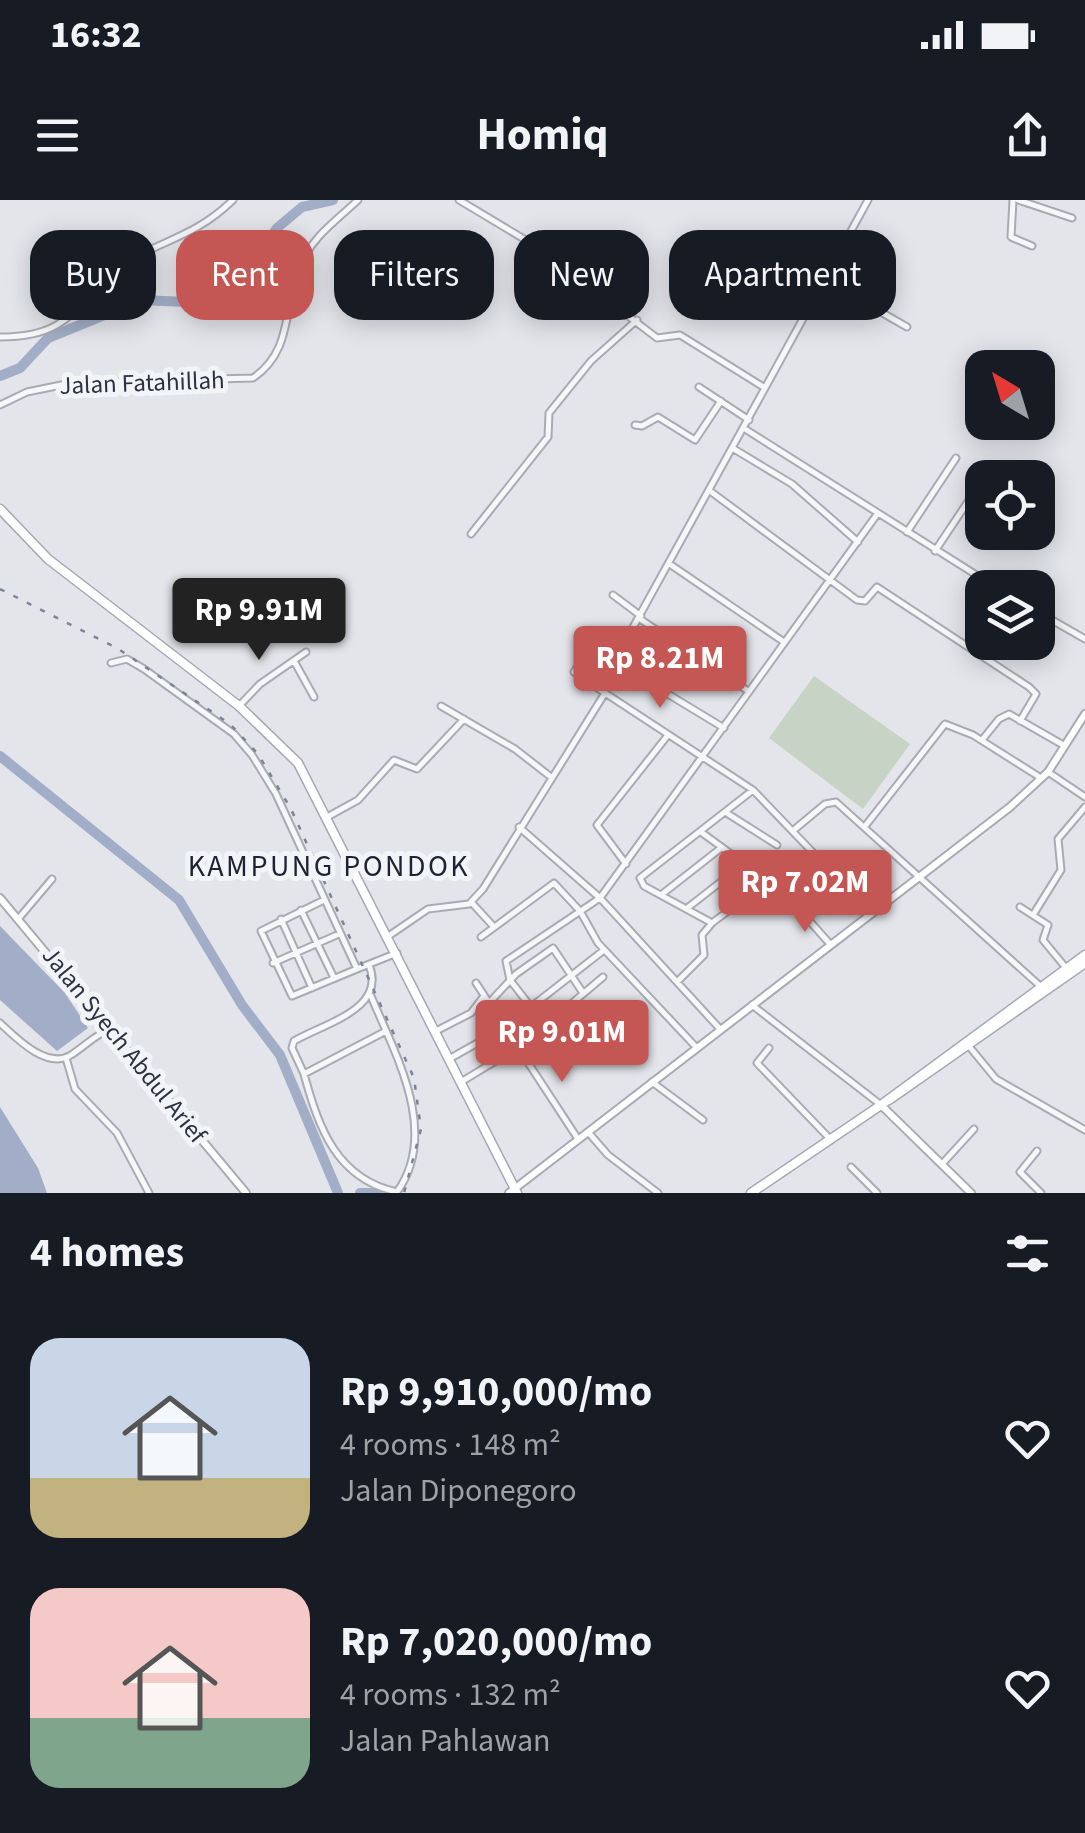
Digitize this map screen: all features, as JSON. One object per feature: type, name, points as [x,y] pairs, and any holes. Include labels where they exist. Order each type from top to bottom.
[{"type":"main road","points":[[0,509],[48,559],[240,706],[290,752],[390,936],[513,1192]]},
{"type":"main road","points":[[753,1192],[885,1102],[897,1098],[1039,986],[1085,955]]},
{"type":"main road","points":[[966,1042],[1085,962]]},
{"type":"street","points":[[0,337],[27,335],[56,326],[81,308],[120,266],[200,229],[233,200]]},
{"type":"street","name":"Jalan Fatahillah","points":[[0,405],[27,392],[71,382],[253,378],[272,362],[283,344],[297,274],[308,249],[358,200]]},
{"type":"street","points":[[459,200],[514,233]]},
{"type":"street","points":[[852,230],[868,200]]},
{"type":"street","points":[[1032,246],[1016,242],[1010,233],[1015,200],[1072,218]]},
{"type":"street","points":[[471,534],[548,438],[549,414],[591,361],[637,320],[660,340],[680,335],[766,388]]},
{"type":"street","points":[[390,936],[428,909],[472,902],[602,691],[803,320]]},
{"type":"street","points":[[895,320],[907,327]]},
{"type":"street","points":[[699,387],[749,420]]},
{"type":"street","points":[[635,425],[642,426],[658,417],[693,440],[721,400]]},
{"type":"street","points":[[745,429],[966,570]]},
{"type":"street","points":[[734,448],[796,487],[858,542]]},
{"type":"street","points":[[907,532],[956,458]]},
{"type":"street","points":[[710,490],[861,602],[878,587],[1029,687],[1035,696],[1020,721]]},
{"type":"street","points":[[935,551],[965,506]]},
{"type":"street","points":[[531,1007],[510,980],[507,959],[600,898],[878,513]]},
{"type":"street","points":[[671,564],[784,643]]},
{"type":"street","points":[[614,595],[640,618],[748,691]]},
{"type":"street","points":[[1055,622],[1085,640]]},
{"type":"street","points":[[593,644],[574,672],[753,790],[795,829],[870,912]]},
{"type":"street","points":[[240,706],[260,684],[306,652]]},
{"type":"street","points":[[111,663],[127,660],[144,669],[240,740],[269,782],[356,969]]},
{"type":"street","points":[[294,660],[314,697]]},
{"type":"street","points":[[615,662],[724,728]]},
{"type":"street","points":[[441,706],[550,777]]},
{"type":"street","points":[[982,740],[1002,716],[1009,714],[1066,746]]},
{"type":"street","points":[[513,1192],[1044,775],[1085,714]]},
{"type":"street","points":[[328,816],[354,802],[394,760],[414,769],[420,767],[464,719]]},
{"type":"street","points":[[866,826],[940,727],[954,725],[1085,797]]},
{"type":"street","points":[[626,864],[597,825],[668,734]]},
{"type":"street","points":[[712,923],[644,886],[640,878],[753,790]]},
{"type":"street","points":[[795,829],[830,801],[866,826],[1039,986]]},
{"type":"street","points":[[1032,914],[1061,870],[1058,837],[1085,807]]},
{"type":"street","points":[[726,812],[777,846]]},
{"type":"street","points":[[519,828],[600,898],[720,1029]]},
{"type":"street","points":[[701,832],[768,880],[830,944]]},
{"type":"street","points":[[660,896],[721,848]]},
{"type":"street","points":[[686,909],[745,863]]},
{"type":"street","points":[[19,918],[52,879]]},
{"type":"street","points":[[678,982],[704,955],[702,935],[712,923],[768,880]]},
{"type":"street","points":[[806,917],[842,881]]},
{"type":"street","points":[[481,937],[552,882],[580,910],[604,950],[696,1048]]},
{"type":"street","name":"Jalan Syech Abdul Arief","points":[[0,898],[246,1193]]},
{"type":"street","points":[[324,900],[260,933],[290,996],[398,953]]},
{"type":"street","points":[[472,902],[494,927]]},
{"type":"street","points":[[1020,907],[1048,925],[1044,942],[1066,968]]},
{"type":"street","points":[[301,910],[334,978]]},
{"type":"street","points":[[281,919],[312,988]]},
{"type":"street","points":[[273,963],[340,934]]},
{"type":"street","points":[[489,1003],[510,980],[552,948],[583,993]]},
{"type":"street","points":[[450,1058],[504,1028],[604,950]]},
{"type":"street","points":[[369,965],[375,981],[371,996],[406,1079],[414,1125],[411,1160],[397,1192],[356,1177],[340,1162],[292,1044],[371,996]]},
{"type":"street","points":[[461,1082],[518,1048],[603,977]]},
{"type":"street","points":[[476,983],[578,1139]]},
{"type":"street","points":[[436,1031],[472,1013],[484,996]]},
{"type":"street","points":[[752,1005],[885,1102],[971,1193]]},
{"type":"street","points":[[0,1022],[46,1058],[66,1058],[112,1028]]},
{"type":"street","points":[[304,1074],[386,1031]]},
{"type":"street","points":[[966,1042],[996,1079],[1085,1130]]},
{"type":"street","points":[[769,1048],[758,1063],[831,1140]]},
{"type":"street","points":[[66,1058],[75,1089],[117,1133],[148,1193]]},
{"type":"street","points":[[652,1082],[703,1120]]},
{"type":"street","points":[[942,1164],[974,1129]]},
{"type":"street","points":[[588,1132],[608,1155],[658,1193]]},
{"type":"street","points":[[1037,1151],[1020,1172],[1041,1193]]},
{"type":"street","points":[[852,1167],[877,1193]]},
{"type":"green space","points":[[814,676],[910,744],[863,809],[769,738]]},
{"type":"water","points":[[0,926],[65,993],[88,1028],[57,1051],[0,1000]]},
{"type":"water","points":[[0,1107],[38,1168],[47,1193],[0,1193]]},
{"type":"waterway","points":[[0,376],[20,368],[48,338],[141,300],[186,302],[222,292],[242,279],[277,228],[302,207],[333,200]]},
{"type":"waterway","points":[[0,756],[179,900],[242,1005],[280,1055],[338,1193]]},
{"type":"waterway","points":[[360,1193],[377,1193]]},
{"type":"railway","points":[[0,589],[117,648],[230,724],[258,754],[291,809],[414,1078],[421,1129],[404,1193]]},
{"type":"district","name":"KAMPUNG PONDOK","points":[[329,866]]}]
